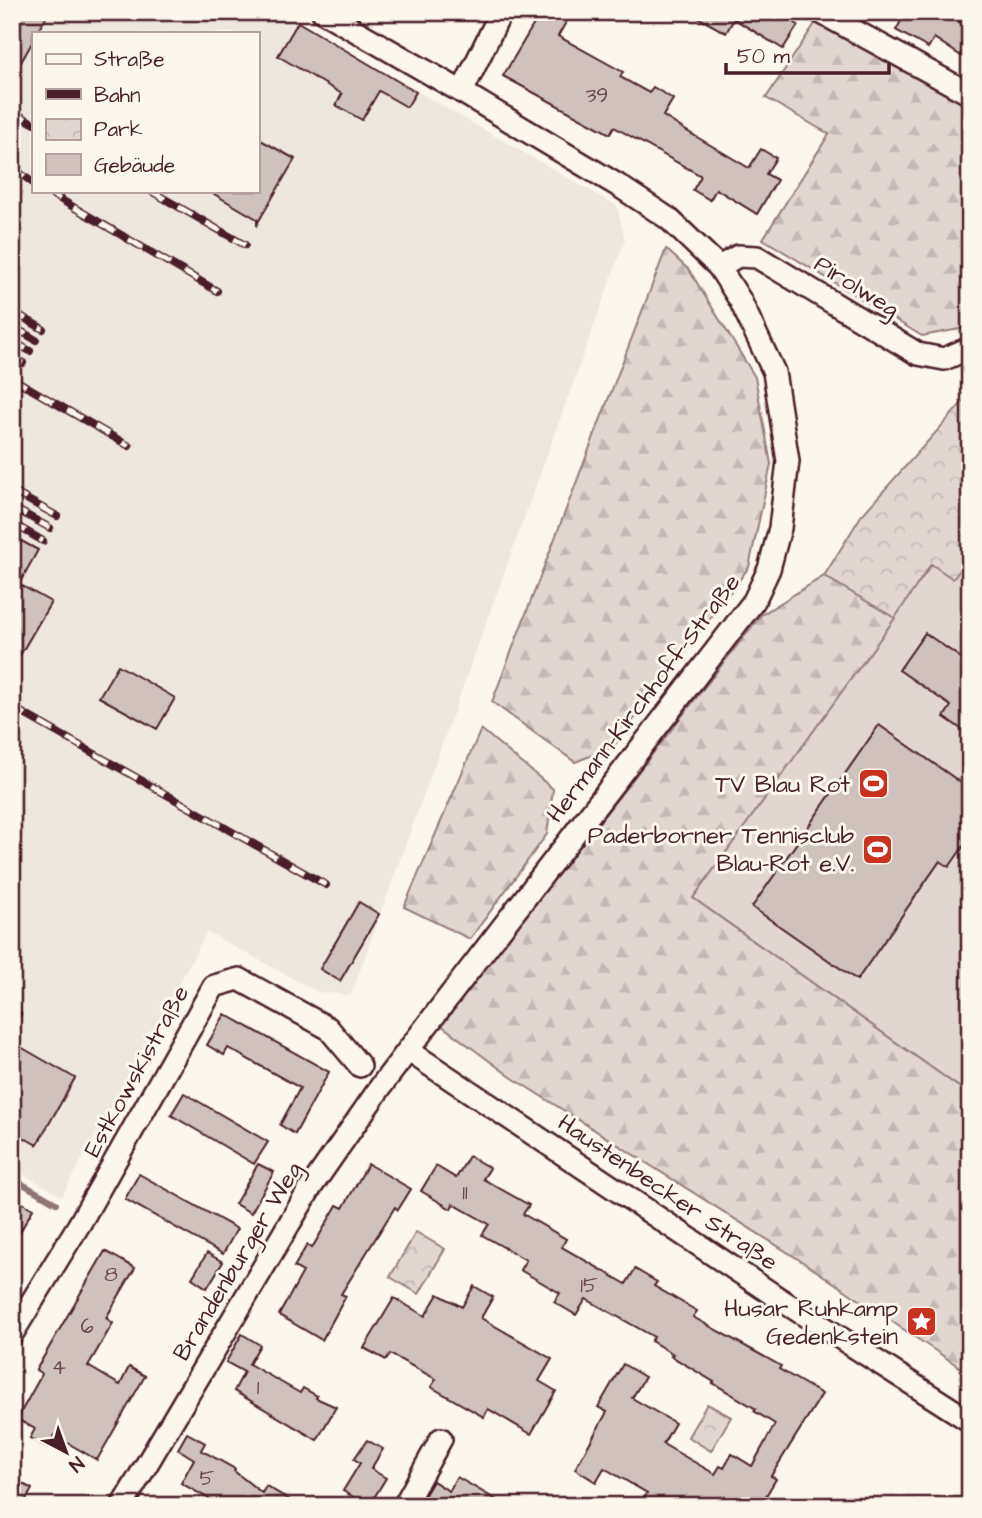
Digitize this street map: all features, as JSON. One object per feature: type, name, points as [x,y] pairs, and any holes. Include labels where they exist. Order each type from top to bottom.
[{"type":"street","name":"Hermann-Kirchhoff-Straße","points":[[323,12],[620,186],[669,219],[719,267],[740,300],[774,372],[788,461],[780,528],[769,569],[754,601],[409,1051]]},
{"type":"street","points":[[461,92],[501,12]]},
{"type":"street","points":[[820,12],[970,94]]},
{"type":"street","name":"Pirolweg","points":[[719,267],[738,256],[757,257],[918,354],[944,359],[970,348]]},
{"type":"street","name":"Estkowskistraße","points":[[12,1334],[80,1223],[214,986],[239,979],[328,1028],[360,1066]]},
{"type":"street","name":"Haustenbecker Straße","points":[[409,1051],[778,1298],[970,1421]]},
{"type":"street","name":"Brandenburger Weg","points":[[122,1506],[311,1186],[409,1051]]},
{"type":"street","points":[[404,1506],[441,1439]]},
{"type":"shaded area","points":[[12,12],[279,12],[617,206],[625,240],[351,995],[318,992],[207,932],[62,1196],[12,1168]]},
{"type":"green space","points":[[818,19],[970,107],[970,323],[965,328],[922,336],[763,239],[829,134],[766,98]]},
{"type":"green space","points":[[666,249],[689,270],[755,377],[771,464],[749,567],[613,747],[575,762],[492,702]]},
{"type":"green space","points":[[970,394],[970,557],[953,579],[931,564],[895,618],[824,576],[861,516]]},
{"type":"green space","name":"TV Blau Rot","points":[[970,557],[970,1095],[693,898],[932,564],[953,578]]},
{"type":"green space","points":[[824,576],[895,618],[693,898],[970,1095],[970,1374],[806,1264],[511,1077],[437,1022],[596,826],[761,615]]},
{"type":"green space","points":[[481,729],[553,789],[547,834],[470,939],[404,907]]},
{"type":"green space","points":[[416,1232],[445,1249],[419,1294],[390,1277]]},
{"type":"green space","points":[[707,1404],[731,1417],[711,1451],[688,1437]]},
{"type":"building","points":[[12,12],[49,12],[38,32],[32,32],[32,43],[12,78]]},
{"type":"building","points":[[541,12],[572,12],[558,36],[623,72],[620,77],[649,93],[653,87],[673,99],[663,116],[685,130],[749,168],[761,149],[776,158],[766,174],[777,180],[757,214],[716,189],[710,200],[693,190],[701,176],[614,127],[610,134],[503,76]]},
{"type":"building","points":[[688,12],[796,12],[791,20],[798,25],[783,49],[734,19],[726,33]]},
{"type":"building","points":[[906,12],[944,12],[970,29],[970,62],[934,38],[928,48],[896,30]]},
{"type":"building","points":[[298,22],[416,92],[407,107],[379,91],[362,120],[336,105],[342,94],[278,56]]},
{"type":"building","points":[[259,139],[295,159],[257,224],[257,219],[211,192],[259,192]]},
{"type":"building","points":[[12,536],[38,550],[19,584],[51,602],[12,669]]},
{"type":"building","points":[[925,633],[970,664],[970,735],[944,717],[951,706],[899,670]]},
{"type":"building","points":[[118,665],[175,698],[157,729],[99,697]]},
{"type":"building","name":"Paderborner Tennisclub Blau-Rot e.V.","points":[[879,725],[970,789],[970,837],[949,867],[940,861],[857,980],[752,907]]},
{"type":"building","points":[[359,902],[379,914],[340,981],[320,969]]},
{"type":"building","points":[[225,1014],[329,1072],[295,1134],[280,1125],[300,1088],[228,1048],[224,1055],[207,1045]]},
{"type":"building","points":[[12,1042],[75,1078],[37,1145],[12,1131]]},
{"type":"building","points":[[184,1093],[268,1142],[254,1164],[171,1115]]},
{"type":"building","points":[[469,1156],[490,1168],[483,1179],[529,1205],[523,1214],[566,1239],[562,1247],[626,1284],[635,1269],[657,1282],[654,1286],[697,1311],[693,1317],[781,1366],[779,1369],[822,1394],[771,1476],[776,1479],[760,1506],[640,1506],[647,1493],[604,1468],[596,1482],[575,1469],[607,1412],[598,1407],[623,1364],[645,1377],[632,1398],[675,1423],[663,1444],[715,1474],[720,1466],[724,1468],[732,1454],[752,1466],[775,1424],[754,1411],[756,1409],[671,1356],[673,1354],[651,1341],[654,1337],[586,1299],[576,1315],[554,1302],[560,1293],[520,1270],[526,1260],[482,1235],[489,1224],[453,1204],[451,1209],[421,1191],[436,1166],[456,1178]]},
{"type":"building","points":[[258,1164],[274,1172],[251,1213],[235,1204]]},
{"type":"building","points":[[368,1164],[411,1189],[398,1210],[395,1207],[341,1294],[346,1296],[322,1340],[279,1315],[303,1272],[294,1267],[307,1245],[312,1248],[337,1205],[343,1208]]},
{"type":"building","points":[[139,1174],[237,1229],[223,1254],[125,1199]]},
{"type":"building","points":[[12,1197],[33,1209],[12,1246]]},
{"type":"building","points":[[105,1251],[135,1268],[106,1318],[113,1323],[88,1366],[120,1385],[129,1367],[145,1376],[97,1460],[54,1435],[47,1447],[30,1438],[35,1429],[17,1419],[42,1374],[36,1370]]},
{"type":"building","points":[[207,1253],[223,1262],[207,1288],[192,1278]]},
{"type":"building","points":[[474,1286],[493,1297],[481,1318],[552,1359],[539,1381],[556,1391],[531,1434],[488,1409],[484,1417],[431,1387],[436,1379],[390,1354],[386,1360],[364,1348],[394,1298],[425,1316],[438,1294],[462,1307]]},
{"type":"building","points":[[242,1334],[260,1345],[249,1364],[300,1393],[303,1388],[317,1396],[316,1398],[336,1407],[317,1440],[234,1391],[244,1372],[226,1362]]},
{"type":"building","points":[[187,1433],[205,1443],[201,1450],[235,1469],[234,1471],[262,1493],[266,1486],[300,1506],[222,1506],[181,1483],[194,1459],[178,1449]]},
{"type":"building","points":[[367,1440],[383,1449],[371,1469],[386,1478],[369,1506],[343,1491],[360,1463],[354,1459]]},
{"type":"building","points":[[457,1477],[507,1506],[436,1506],[423,1498],[433,1481],[449,1491]]},
{"type":"building","points":[[12,1478],[32,1489],[23,1506],[12,1506]]},
{"type":"waterway","points":[[12,1178],[56,1203]]},
{"type":"railway","points":[[12,111],[32,122]]},
{"type":"railway","points":[[12,167],[32,182]]},
{"type":"railway","points":[[48,192],[217,291]]},
{"type":"railway","points":[[153,192],[245,245]]},
{"type":"railway","points":[[12,311],[43,329]]},
{"type":"railway","points":[[12,326],[36,340]]},
{"type":"railway","points":[[12,341],[30,351]]},
{"type":"railway","points":[[12,358],[23,363]]},
{"type":"railway","points":[[12,378],[129,446]]},
{"type":"railway","points":[[12,491],[57,516]]},
{"type":"railway","points":[[12,507],[50,528]]},
{"type":"railway","points":[[12,523],[43,541]]},
{"type":"railway","points":[[12,707],[326,885]]},
{"type":"railway","points":[[12,1010],[18,1014]]},
{"type":"place","name":"TV Blau Rot","points":[[873,784]]},
{"type":"place","name":"Paderborner Tennisclub Blau-Rot e.V.","points":[[877,849]]},
{"type":"place","name":"Husar Ruhkamp Gedenkstein","points":[[921,1322]]}]
